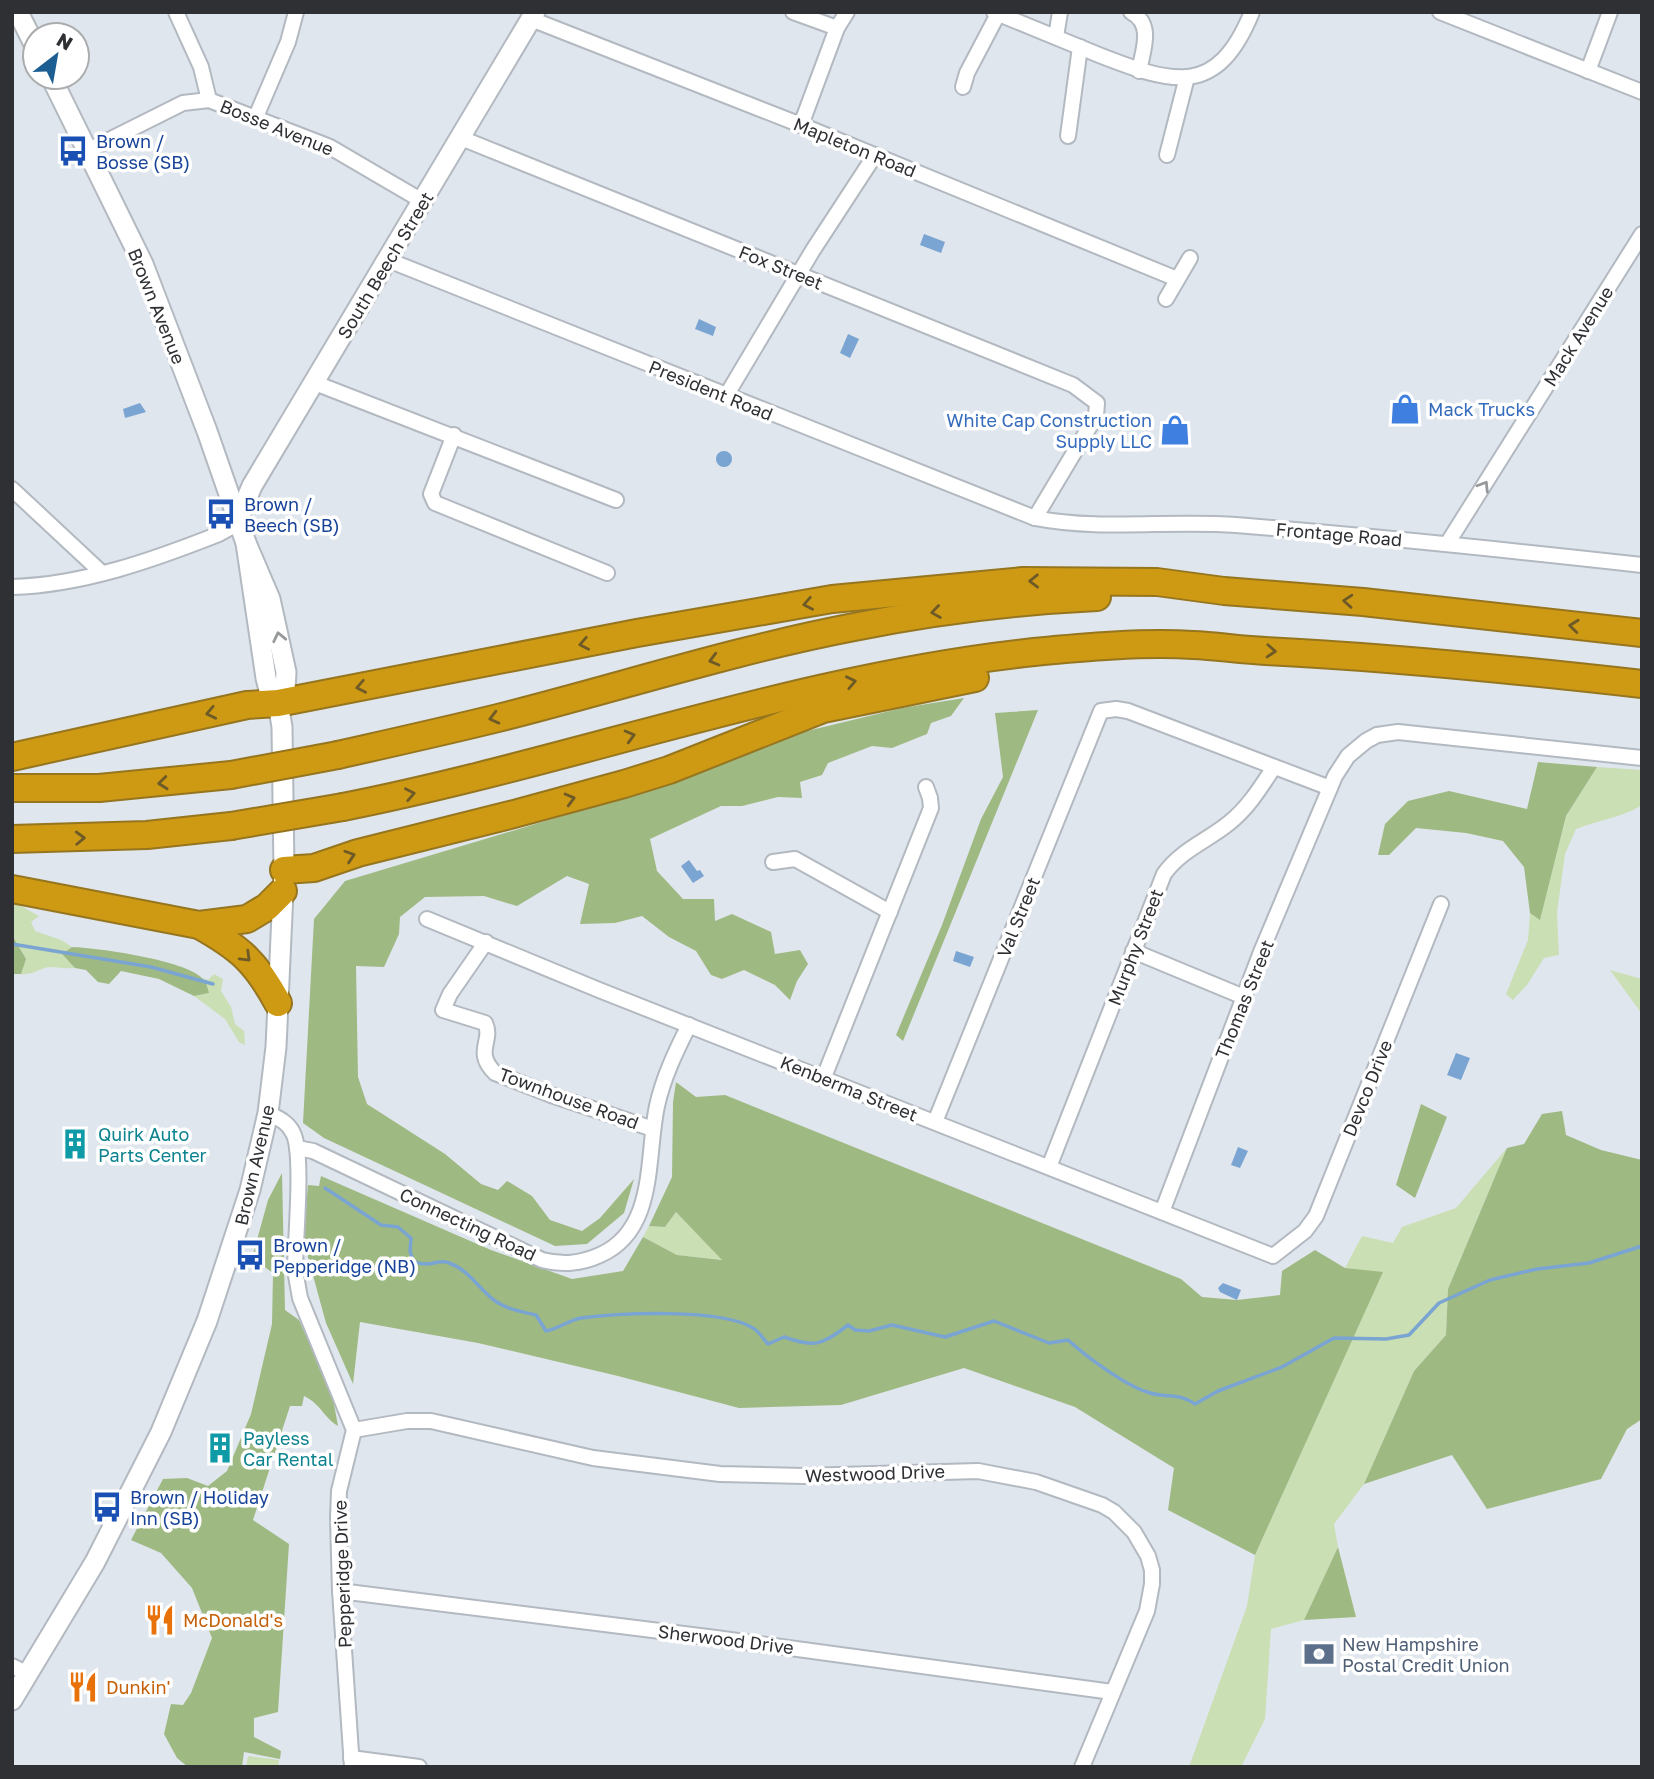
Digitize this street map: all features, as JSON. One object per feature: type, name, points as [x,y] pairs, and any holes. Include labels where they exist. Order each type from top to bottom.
[{"type":"highway","points":[[12,757],[247,705],[278,703],[637,633],[832,599],[1023,581],[1157,582],[1642,633]]},
{"type":"highway","points":[[12,788],[99,788],[231,775],[338,755],[499,717],[766,646],[934,612],[1069,598],[1224,591]]},
{"type":"highway","points":[[12,839],[147,835],[231,826],[343,807],[431,789],[770,700],[897,672],[1033,652],[1192,645],[1364,656],[1642,684]]},
{"type":"highway","points":[[12,889],[199,925],[247,919],[267,907],[283,880],[314,868],[358,853],[514,814],[669,770],[823,709],[982,676],[1238,649]]},
{"type":"highway","points":[[199,925],[242,952],[258,969],[278,1003]]},
{"type":"main road","name":"South Beech Street","points":[[238,519],[252,486],[533,16]]},
{"type":"main road","name":"Brown Avenue","points":[[12,1700],[20,1670],[121,1514],[182,1383],[241,1223],[268,1113],[276,1046],[283,880],[284,796],[282,727],[278,703],[285,690],[286,672],[276,623],[262,577],[246,543],[143,264],[58,91]]},
{"type":"street","points":[[176,12],[201,68],[209,100]]},
{"type":"street","points":[[255,119],[288,42],[296,12]]},
{"type":"street","points":[[793,12],[837,28]]},
{"type":"street","points":[[801,125],[837,28],[847,12]]},
{"type":"street","points":[[1056,37],[1060,12]]},
{"type":"street","points":[[1130,12],[1142,19],[1146,30],[1139,71]]},
{"type":"street","points":[[963,87],[996,13],[1139,71],[1168,78],[1187,77],[1209,71],[1231,53],[1252,12]]},
{"type":"street","points":[[1440,12],[1642,92]]},
{"type":"street","points":[[1588,71],[1610,12]]},
{"type":"street","name":"Mapleton Road","points":[[533,16],[1177,279]]},
{"type":"street","points":[[1068,136],[1080,47]]},
{"type":"street","points":[[1167,155],[1187,77]]},
{"type":"street","name":"Bosse Avenue","points":[[87,150],[183,103],[209,100],[330,147],[424,201]]},
{"type":"street","name":"Fox Street","points":[[461,138],[1073,385],[1097,403],[1096,416],[1035,518]]},
{"type":"street","points":[[726,396],[874,155]]},
{"type":"street","name":"Mack Avenue","points":[[1447,544],[1642,234]]},
{"type":"street","points":[[1166,299],[1190,258]]},
{"type":"street","name":"President Road","points":[[388,260],[1035,518]]},
{"type":"street","points":[[315,383],[616,500]]},
{"type":"street","points":[[454,435],[430,494],[435,503],[607,573]]},
{"type":"street","points":[[12,489],[102,573]]},
{"type":"street","name":"Frontage Road","points":[[1035,518],[1107,524],[1233,525],[1642,565]]},
{"type":"street","points":[[12,587],[43,586],[102,573],[219,534],[238,519]]},
{"type":"street","name":"Val Street","points":[[935,1122],[1101,711],[1128,711],[1274,767]]},
{"type":"street","points":[[1274,767],[1330,788],[1342,766],[1358,747],[1377,735],[1398,732],[1642,758]]},
{"type":"street","name":"Murphy Street","points":[[1049,1167],[1157,887],[1172,862],[1230,822],[1250,803],[1274,767]]},
{"type":"street","points":[[824,1077],[931,808],[926,787]]},
{"type":"street","name":"Thomas Street","points":[[1162,1212],[1244,997],[1330,788]]},
{"type":"street","points":[[773,862],[795,859],[890,912]]},
{"type":"street","name":"Devco Drive","points":[[1272,1256],[1305,1231],[1316,1216],[1441,904]]},
{"type":"street","name":"Kenberma Street","points":[[426,919],[1272,1256]]},
{"type":"street","name":"Townhouse Road","points":[[486,942],[450,994],[443,1010],[485,1023],[488,1031],[483,1051],[490,1068],[495,1073],[554,1096],[653,1129]]},
{"type":"street","points":[[1133,951],[1244,997]]},
{"type":"street","name":"Connecting Road","points":[[298,1147],[313,1151],[542,1260],[569,1264],[605,1253],[624,1239],[633,1228],[643,1202],[658,1103],[666,1076],[689,1025]]},
{"type":"street","points":[[268,1113],[284,1122],[292,1131],[298,1147],[295,1270],[297,1284],[300,1298],[354,1430]]},
{"type":"street","name":"Westwood Drive","points":[[354,1430],[431,1421],[593,1458],[720,1474],[804,1476],[978,1471],[1005,1474],[1072,1492],[1102,1505],[1124,1522],[1142,1544],[1152,1570],[1151,1591],[1147,1611],[1082,1767]]},
{"type":"street","name":"Pepperidge Drive","points":[[351,1762],[340,1591],[339,1491],[354,1430]]},
{"type":"street","name":"Sherwood Drive","points":[[340,1591],[730,1639],[1112,1692]]},
{"type":"street","points":[[351,1762],[419,1767]]},
{"type":"green space","points":[[964,698],[951,716],[931,723],[927,734],[892,748],[872,746],[828,763],[822,775],[800,782],[802,798],[778,797],[742,806],[721,806],[650,839],[657,871],[683,899],[714,899],[715,921],[732,914],[771,932],[775,954],[800,950],[808,964],[797,981],[790,1000],[775,985],[744,970],[722,979],[711,975],[696,951],[669,937],[642,916],[615,923],[580,924],[589,884],[567,876],[517,906],[484,896],[425,897],[400,917],[399,934],[384,967],[356,966],[358,1077],[367,1104],[445,1154],[481,1184],[498,1190],[507,1181],[532,1196],[550,1220],[582,1231],[600,1218],[634,1179],[624,1213],[587,1244],[555,1246],[324,1138],[303,1123],[314,919],[345,881],[672,783],[807,731],[902,708]]},
{"type":"green space","points":[[1038,710],[903,1041],[896,1035],[942,925],[981,819],[1003,777],[995,713]]},
{"type":"green space","points":[[1538,762],[1597,767],[1566,816],[1540,920],[1530,913],[1524,867],[1503,841],[1466,833],[1416,828],[1389,855],[1378,855],[1385,824],[1408,801],[1449,791],[1527,809]]},
{"type":"green space","points":[[1597,767],[1642,770],[1642,805],[1576,829],[1565,854],[1557,913],[1559,955],[1544,958],[1527,985],[1513,1000],[1506,994],[1528,940],[1530,913],[1540,919],[1566,816]]},
{"type":"green space","points":[[12,901],[39,916],[31,922],[35,931],[72,947],[62,954],[75,968],[50,967],[20,974],[26,959],[12,935]]},
{"type":"green space","points":[[12,935],[26,959],[21,974],[12,974]]},
{"type":"green space","points":[[72,947],[120,953],[178,966],[202,978],[209,993],[194,996],[159,979],[121,971],[109,984],[98,982],[86,970],[75,968],[62,954]]},
{"type":"green space","points":[[1610,970],[1642,979],[1642,1014]]},
{"type":"green space","points":[[214,974],[223,979],[221,991],[231,1007],[235,1024],[244,1031],[245,1045],[239,1042],[225,1019],[194,996],[209,993],[203,978],[208,980]]},
{"type":"green space","points":[[676,1082],[696,1097],[725,1095],[1181,1279],[1202,1297],[1237,1300],[1280,1295],[1282,1271],[1315,1250],[1345,1268],[1383,1272],[1255,1555],[1168,1510],[1174,1468],[1075,1407],[964,1368],[841,1405],[739,1408],[478,1343],[360,1322],[353,1384],[326,1323],[303,1239],[308,1185],[319,1186],[321,1176],[491,1250],[572,1279],[623,1271],[643,1237],[677,1255],[722,1260],[676,1212],[665,1227],[649,1226],[672,1177],[673,1102]]},
{"type":"green space","points":[[1421,1104],[1447,1117],[1415,1198],[1396,1185]]},
{"type":"green space","points":[[1562,1111],[1566,1135],[1601,1150],[1642,1160],[1642,1419],[1627,1429],[1601,1479],[1487,1509],[1452,1455],[1364,1484],[1414,1371],[1446,1335],[1448,1289],[1507,1148],[1524,1144],[1542,1114]]},
{"type":"green space","points":[[1507,1148],[1448,1289],[1446,1335],[1414,1371],[1364,1484],[1334,1524],[1338,1547],[1304,1620],[1271,1629],[1265,1719],[1241,1767],[1189,1767],[1247,1606],[1255,1555],[1382,1273],[1345,1268],[1362,1236],[1393,1243],[1402,1227],[1456,1208]]},
{"type":"green space","points":[[282,1173],[285,1310],[299,1320],[332,1393],[338,1426],[304,1396],[302,1406],[290,1406],[253,1520],[289,1544],[278,1712],[254,1718],[254,1737],[281,1751],[280,1759],[244,1752],[242,1767],[188,1767],[177,1758],[164,1734],[171,1704],[183,1705],[191,1693],[212,1638],[192,1588],[161,1553],[131,1540],[163,1479],[187,1478],[208,1486],[227,1471],[251,1414],[272,1324],[273,1273],[252,1258],[268,1200]]},
{"type":"green space","points":[[676,1212],[724,1260],[677,1255],[643,1237],[649,1226],[665,1227]]},
{"type":"green space","points":[[1338,1547],[1356,1617],[1304,1620]]},
{"type":"green space","points":[[248,1756],[279,1760],[278,1767],[246,1767]]},
{"type":"water","points":[[924,234],[945,242],[941,253],[920,245]]},
{"type":"water","points":[[699,319],[716,327],[713,336],[695,329]]},
{"type":"water","points":[[848,334],[859,339],[850,358],[840,353]]},
{"type":"water","points":[[140,403],[146,412],[125,418],[123,409]]},
{"type":"water","points":[[724,451],[730,453],[730,465],[724,467],[718,465],[716,459],[718,453]]},
{"type":"water","points":[[689,860],[704,876],[693,883],[681,866]]},
{"type":"water","points":[[956,951],[974,957],[970,967],[953,961]]},
{"type":"water","points":[[1456,1053],[1470,1058],[1461,1080],[1447,1075]]},
{"type":"water","points":[[1238,1147],[1248,1151],[1240,1168],[1231,1165]]},
{"type":"water","points":[[1223,1283],[1241,1290],[1237,1300],[1220,1292],[1218,1288]]},
{"type":"waterway","points":[[12,944],[151,967],[213,984]]},
{"type":"waterway","points":[[325,1188],[381,1225],[398,1227],[411,1238],[410,1251],[413,1261],[424,1264],[445,1262],[455,1266],[498,1303],[536,1315],[546,1331],[581,1318],[644,1314],[694,1315],[738,1322],[755,1329],[768,1344],[784,1337],[803,1343],[818,1343],[848,1325],[855,1330],[869,1331],[892,1325],[945,1337],[994,1321],[1049,1343],[1068,1340],[1127,1383],[1154,1394],[1183,1398],[1195,1404],[1218,1391],[1282,1367],[1334,1338],[1386,1339],[1409,1335],[1439,1303],[1490,1280],[1537,1269],[1589,1263],[1642,1246]]},
{"type":"place","name":"Brown / Bosse (SB)","points":[[73,151]]},
{"type":"place","name":"Mack Trucks","points":[[1405,409]]},
{"type":"place","name":"White Cap Construction Supply LLC","points":[[1175,430]]},
{"type":"place","name":"Brown / Beech (SB)","points":[[221,514]]},
{"type":"place","name":"Quirk Auto Parts Center","points":[[75,1144]]},
{"type":"place","name":"Brown / Pepperidge (NB)","points":[[250,1255]]},
{"type":"place","name":"Payless Car Rental","points":[[220,1448]]},
{"type":"place","name":"Brown / Holiday Inn (SB)","points":[[107,1507]]},
{"type":"place","name":"McDonald's","points":[[160,1620]]},
{"type":"place","name":"New Hampshire Postal Credit Union","points":[[1319,1654]]},
{"type":"place","name":"Dunkin'","points":[[83,1687]]}]
